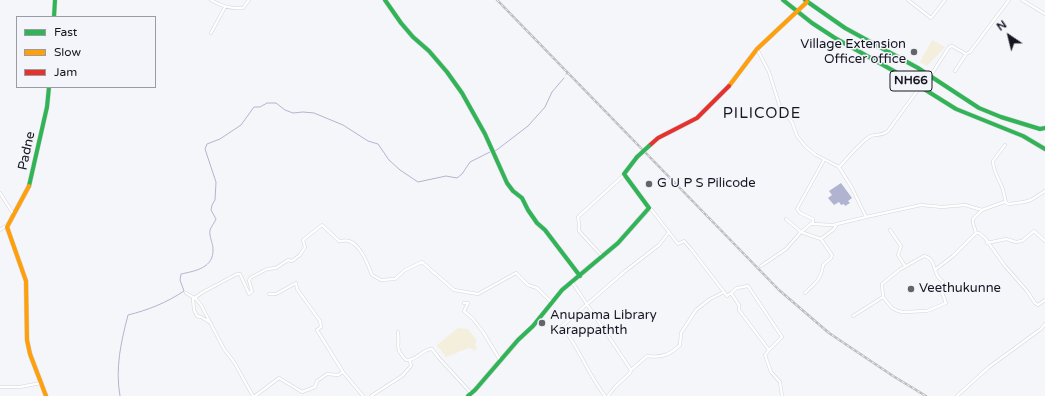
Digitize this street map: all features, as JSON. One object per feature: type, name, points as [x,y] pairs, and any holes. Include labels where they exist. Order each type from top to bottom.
[{"type":"main road","points":[[54,16],[55,0]]},
{"type":"main road","points":[[384,0],[401,24],[429,51],[462,93],[485,134],[507,183],[522,198],[537,223],[545,230],[580,276]]},
{"type":"main road","name":"NH66","points":[[783,0],[797,12],[835,38],[888,67],[956,109],[1023,136],[1045,149]]},
{"type":"main road","points":[[470,394],[518,340],[533,326],[562,290],[618,243],[648,208],[629,184],[624,174],[638,157],[658,138],[697,118],[728,87],[757,49],[772,33],[797,12],[806,1]]},
{"type":"main road","name":"NH66","points":[[806,1],[836,23],[931,75],[948,89],[980,109],[1040,130],[1045,128]]},
{"type":"main road","name":"Padne","points":[[8,225],[24,198],[31,180],[47,107],[49,88]]},
{"type":"main road","points":[[8,225],[8,230],[26,281],[27,340],[30,354],[46,396]]},
{"type":"street","points":[[211,0],[225,7],[243,8],[249,0]]},
{"type":"street","points":[[218,4],[221,0]]},
{"type":"street","points":[[908,0],[931,18],[945,0]]},
{"type":"street","points":[[955,71],[966,54],[970,52],[1009,0]]},
{"type":"street","points":[[1022,0],[1045,14]]},
{"type":"street","points":[[212,33],[225,7]]},
{"type":"street","points":[[931,75],[948,47],[952,46],[966,54]]},
{"type":"street","points":[[757,49],[770,72],[780,107],[792,122],[797,136],[806,147],[824,160],[839,167],[852,188],[866,217]]},
{"type":"street","points":[[839,167],[866,139],[872,135],[884,134],[888,131],[920,87]]},
{"type":"street","points":[[1005,145],[993,161],[993,164],[994,170],[1003,189],[1006,203]]},
{"type":"street","points":[[812,224],[814,222],[813,219],[800,213],[797,209],[824,160]]},
{"type":"street","points":[[602,256],[579,231],[578,217],[624,174]]},
{"type":"street","points":[[976,233],[973,219],[982,210],[1004,202],[1010,204],[1031,200],[1045,192]]},
{"type":"street","points":[[0,193],[14,216]]},
{"type":"street","points":[[761,266],[786,249],[801,232],[812,224],[837,224],[921,205],[942,207],[965,205],[982,210]]},
{"type":"street","points":[[648,208],[651,209],[678,244],[684,241],[727,296],[737,288],[748,286],[782,337],[768,350],[765,355],[771,372],[780,382],[782,396]]},
{"type":"street","points":[[786,219],[801,232],[821,239],[832,255],[831,258],[823,265],[822,273],[818,281],[805,293]]},
{"type":"street","points":[[821,239],[834,229],[837,224]]},
{"type":"street","points":[[0,230],[8,225]]},
{"type":"street","points":[[211,324],[197,316],[194,310],[193,299],[237,274],[240,274],[249,294],[252,291],[249,281],[250,278],[267,269],[276,268],[288,260],[292,261],[300,255],[305,247],[303,240],[322,225],[339,241],[349,241],[357,248],[367,262],[372,275],[381,280],[396,279],[405,270],[422,262],[454,290],[478,294],[516,273],[528,285],[538,288],[552,303]]},
{"type":"street","points":[[890,230],[901,246],[898,255],[905,266]]},
{"type":"street","points":[[987,243],[1006,239],[1016,242],[1022,241],[1034,231],[1045,242]]},
{"type":"street","points":[[605,396],[595,382],[578,348],[562,326],[624,272],[659,245],[669,232]]},
{"type":"street","points":[[976,233],[982,235],[1035,303],[1038,305],[1045,300]]},
{"type":"street","points":[[936,269],[953,256],[976,233]]},
{"type":"street","points":[[926,256],[931,259],[936,269],[938,277],[943,282],[941,290],[946,301],[944,305],[927,311],[903,312],[892,308],[883,297],[882,284],[905,266],[926,256]]},
{"type":"street","points":[[572,282],[631,370]]},
{"type":"street","points":[[269,294],[276,294],[296,283],[297,290],[320,321],[321,327],[317,330],[343,372],[363,396]]},
{"type":"street","points":[[186,292],[195,298],[201,305],[224,349],[254,396],[279,378],[302,392],[315,387],[317,381],[327,374],[338,375],[343,372]]},
{"type":"street","points":[[608,396],[631,370],[647,356],[658,358],[674,351],[680,345],[681,333],[696,310],[710,299],[724,292]]},
{"type":"street","points":[[731,293],[739,304],[739,310],[768,350]]},
{"type":"street","points":[[853,316],[883,297]]},
{"type":"street","points":[[464,303],[468,303],[464,311],[473,319],[483,332],[500,361]]},
{"type":"street","points":[[957,396],[990,367],[1041,329],[1045,324]]},
{"type":"street","points":[[398,332],[399,352],[406,360],[417,357],[426,349],[432,349],[470,394]]},
{"type":"street","points":[[371,396],[402,376],[411,366],[410,360]]},
{"type":"street","points":[[0,387],[20,387],[41,383]]},
{"type":"shaded area","points":[[932,40],[945,47],[927,66],[920,62]]},
{"type":"shaded area","points":[[458,328],[468,329],[477,341],[475,344],[477,349],[474,350],[469,348],[446,357],[437,345]]},
{"type":"water","points":[[841,183],[852,198],[848,201],[850,203],[845,206],[844,204],[841,205],[839,202],[834,205],[828,198],[832,195],[829,191]]},
{"type":"waterway","points":[[495,151],[528,126],[545,107],[552,92],[564,78]]},
{"type":"waterway","points":[[120,396],[118,365],[128,315],[157,306],[184,291],[180,280],[181,274],[203,268],[210,260],[212,255],[213,247],[210,233],[216,219],[211,210],[215,200],[216,182],[205,149],[207,144],[220,139],[241,125],[254,107],[260,107],[267,103],[276,103],[285,110],[293,113],[314,113],[343,125],[368,141],[378,144],[389,160],[400,170],[418,182],[446,176],[457,178],[462,174],[470,162],[490,152]]},
{"type":"railway","points":[[497,0],[779,290],[829,333],[893,376],[926,396]]},
{"type":"traffic: fast","points":[[54,16],[55,0]]},
{"type":"traffic: fast","points":[[385,0],[401,23],[413,37],[429,51],[462,93],[485,134],[507,183],[513,191],[522,198],[537,223],[545,230],[580,276]]},
{"type":"traffic: fast","points":[[783,0],[812,23],[835,38],[908,79],[956,109],[1023,136],[1045,149]]},
{"type":"traffic: fast","points":[[805,0],[845,28],[918,68],[979,108],[1001,117],[1040,129],[1045,128]]},
{"type":"traffic: fast","points":[[29,186],[47,107],[49,88]]},
{"type":"traffic: fast","points":[[637,157],[649,146]]},
{"type":"traffic: fast","points":[[468,396],[475,390],[518,340],[533,326],[562,290],[618,243],[649,208],[624,174],[637,157]]},
{"type":"traffic: slow","points":[[729,86],[757,49],[807,2]]},
{"type":"traffic: slow","points":[[29,186],[7,227],[26,281],[27,340],[30,354],[46,396]]},
{"type":"traffic: jam","points":[[649,146],[658,138],[697,118],[729,86]]},
{"type":"place","name":"Village Extension Officer office","points":[[914,52]]},
{"type":"place","name":"G U P S Pilicode","points":[[649,184]]},
{"type":"place","name":"Veethukunne","points":[[911,289]]},
{"type":"place","name":"Anupama Library Karappathth","points":[[542,323]]},
{"type":"district","name":"PILICODE","points":[[762,114]]}]
